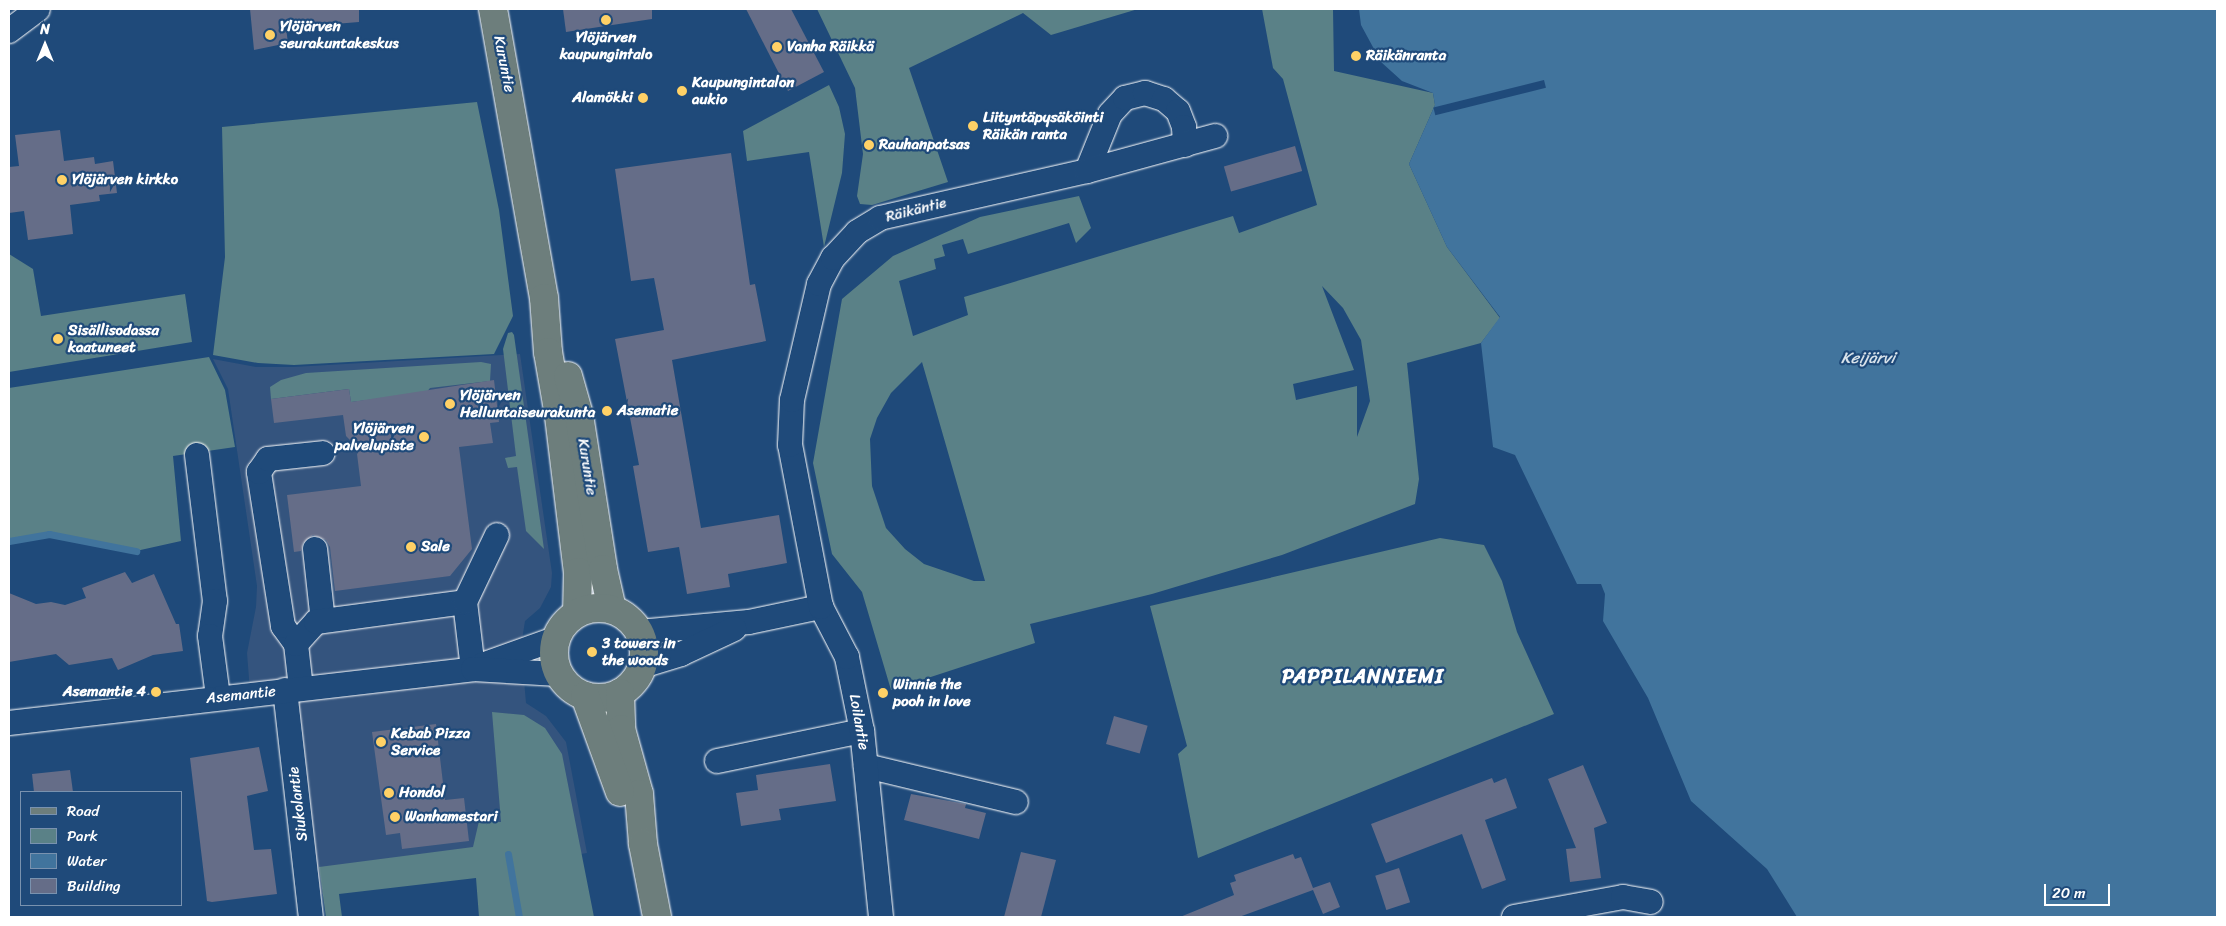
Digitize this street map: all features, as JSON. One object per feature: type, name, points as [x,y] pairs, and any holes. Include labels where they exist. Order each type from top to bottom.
[{"type":"main road","name":"Kuruntie","points":[[493,9],[544,298],[548,352],[559,416],[578,572],[578,612]]},
{"type":"main road","name":"Kuruntie","points":[[544,298],[579,415],[603,569],[612,609]]},
{"type":"main road","points":[[589,608],[612,609],[632,622],[639,632],[644,654],[642,666],[630,686],[620,693],[609,697],[585,696],[574,691],[558,674],[554,662],[555,639],[568,619],[578,612],[589,608]]},
{"type":"main road","points":[[620,693],[621,730],[639,794],[643,844],[657,917]]},
{"type":"main road","points":[[585,696],[622,796],[643,844]]},
{"type":"street","points":[[9,31],[38,9]]},
{"type":"street","points":[[1087,170],[1110,114],[1125,98],[1145,93],[1171,105],[1178,111],[1184,127],[1185,145]]},
{"type":"street","name":"Räikäntie","points":[[821,607],[790,445],[792,400],[819,284],[833,258],[857,232],[880,218],[1087,170],[1215,136]]},
{"type":"street","points":[[323,454],[268,459],[259,472],[283,626],[296,644],[316,622],[465,602]]},
{"type":"street","points":[[196,455],[215,601],[210,636],[218,697]]},
{"type":"street","points":[[473,669],[465,602],[497,535]]},
{"type":"street","points":[[315,549],[323,621]]},
{"type":"street","points":[[639,632],[749,622],[821,607]]},
{"type":"street","name":"Loilantie","points":[[821,607],[847,657],[862,731],[881,917]]},
{"type":"street","points":[[642,666],[681,654],[749,622]]},
{"type":"street","name":"Asemantie","points":[[473,669],[555,639]]},
{"type":"street","name":"Siukolantie","points":[[296,644],[293,689],[311,917]]},
{"type":"street","name":"Asemantie","points":[[9,723],[218,697],[473,669],[558,674]]},
{"type":"street","points":[[717,761],[862,731]]},
{"type":"street","points":[[866,766],[1016,802]]},
{"type":"street","points":[[1514,917],[1624,897],[1651,902]]},
{"type":"shaded area","points":[[520,354],[552,573],[551,587],[540,608],[525,621],[521,646],[526,703],[546,716],[566,742],[587,853],[311,896],[287,687],[250,691],[247,653],[256,607],[257,586],[228,389],[213,359],[256,367],[293,367]]},
{"type":"green space","points":[[817,9],[1138,9],[1051,35],[1023,13],[909,68],[948,182],[872,205],[860,204],[857,196],[863,154],[855,88]]},
{"type":"green space","points":[[1262,9],[1333,9],[1334,71],[1433,93],[1435,105],[1409,164],[1447,247],[1500,318],[1481,343],[1407,363],[1419,479],[1415,504],[1282,555],[1152,594],[1030,624],[1035,643],[891,690],[862,592],[832,554],[813,463],[842,299],[893,256],[980,217],[1079,196],[1091,228],[1076,243],[1069,223],[968,254],[963,239],[942,245],[945,256],[934,259],[936,269],[899,281],[913,336],[968,315],[964,297],[1233,216],[1239,233],[1317,205],[1283,79],[1273,68]],"holes":[[[1322,286],[1343,308],[1361,340],[1370,401],[1357,437],[1357,386],[1296,400],[1293,384],[1354,370]],[[922,362],[985,581],[974,581],[924,564],[905,549],[886,528],[872,486],[870,439],[877,418],[891,393]]]},
{"type":"green space","points":[[829,85],[839,107],[845,134],[842,173],[824,247],[809,152],[747,161],[743,131]]},
{"type":"green space","points":[[477,102],[499,210],[513,316],[494,354],[294,365],[258,363],[213,355],[225,257],[222,127]]},
{"type":"green space","points":[[9,254],[33,269],[41,316],[185,294],[192,342],[9,372]]},
{"type":"green space","points":[[512,332],[514,335],[544,549],[526,531],[517,467],[508,468],[505,458],[516,456],[503,349],[508,333]]},
{"type":"green space","points":[[209,357],[225,390],[235,447],[173,456],[181,541],[136,551],[49,534],[9,541],[9,388]]},
{"type":"green space","points":[[481,362],[491,364],[490,381],[430,388],[426,393],[351,402],[349,389],[271,399],[270,387],[281,380],[306,373]]},
{"type":"green space","points":[[1440,538],[1484,545],[1502,581],[1517,632],[1554,714],[1198,858],[1178,754],[1187,746],[1150,606]]},
{"type":"green space","points":[[492,712],[524,715],[545,728],[562,754],[594,917],[479,917],[476,878],[339,894],[342,917],[326,917],[319,867],[473,847],[479,821],[501,822]]},
{"type":"water","name":"Keijärvi","points":[[1359,9],[2217,9],[2217,917],[1797,917],[1767,869],[1691,801],[1648,698],[1603,621],[1605,594],[1601,584],[1577,584],[1515,455],[1493,447],[1481,343],[1500,317],[1447,247],[1409,164],[1435,105],[1433,93],[1402,81],[1381,62],[1361,25]]},
{"type":"pier","points":[[1544,80],[1546,88],[1435,115],[1433,108]]},
{"type":"building","name":"Ylöjärven seurakuntakeskus","points":[[250,9],[359,9],[359,22],[286,28],[288,43],[254,50]]},
{"type":"building","name":"Ylöjärven kaupungintalo","points":[[563,9],[652,9],[652,19],[566,32]]},
{"type":"building","points":[[746,9],[791,9],[824,72],[788,91]]},
{"type":"building","name":"Ylöjärven kirkko","points":[[60,130],[64,161],[94,157],[95,164],[113,161],[117,193],[99,195],[100,201],[70,205],[73,234],[28,240],[24,211],[9,213],[9,167],[19,166],[15,135]]},
{"type":"building","points":[[1295,146],[1302,171],[1231,191],[1224,166]]},
{"type":"building","points":[[731,153],[750,285],[755,284],[766,341],[672,360],[701,528],[779,515],[787,563],[728,574],[730,587],[687,594],[679,547],[648,552],[633,466],[639,465],[615,339],[664,330],[654,278],[631,281],[615,169]]},
{"type":"building","points":[[494,380],[499,422],[490,423],[493,443],[459,447],[472,549],[450,576],[335,591],[330,547],[326,540],[313,535],[303,543],[301,551],[294,552],[287,495],[361,486],[356,446],[346,436],[343,415],[274,423],[271,399],[349,389],[351,402]]},
{"type":"building","points":[[125,572],[132,583],[154,574],[176,624],[179,624],[183,651],[153,655],[118,670],[112,658],[69,665],[56,654],[9,662],[9,593],[36,604],[51,602],[65,605],[86,598],[82,588]]},
{"type":"building","points":[[1114,716],[1148,726],[1140,754],[1106,744]]},
{"type":"building","points":[[436,724],[445,800],[464,798],[469,841],[402,849],[400,833],[386,835],[372,732]]},
{"type":"building","points":[[259,747],[268,791],[247,796],[254,850],[271,849],[277,894],[207,901],[190,758]]},
{"type":"building","points":[[830,764],[836,801],[779,809],[781,820],[741,826],[736,793],[758,790],[756,775]]},
{"type":"building","points":[[1583,765],[1607,823],[1594,828],[1601,878],[1570,882],[1566,849],[1576,848],[1548,779]]},
{"type":"building","points":[[70,770],[73,791],[34,791],[32,774]]},
{"type":"building","points":[[1492,778],[1494,783],[1506,778],[1517,808],[1485,820],[1506,880],[1482,889],[1462,834],[1386,863],[1371,824]]},
{"type":"building","points":[[911,794],[966,804],[965,808],[986,813],[979,839],[904,820]]},
{"type":"building","points":[[1021,852],[1056,860],[1041,917],[1004,917]]},
{"type":"building","points":[[1293,854],[1295,859],[1301,857],[1313,888],[1330,882],[1340,907],[1323,914],[1313,890],[1239,917],[1180,917],[1234,895],[1230,883],[1236,881],[1234,875]]},
{"type":"building","points":[[1399,868],[1410,902],[1386,910],[1375,876]]},
{"type":"waterway","points":[[9,541],[49,534],[136,551]]},
{"type":"waterway","points":[[508,854],[519,917]]},
{"type":"place","name":"Ylöjärven kaupungintalo","points":[[606,20]]},
{"type":"place","name":"Ylöjärven seurakuntakeskus","points":[[270,35]]},
{"type":"place","name":"Vanha Räikkä","points":[[777,47]]},
{"type":"place","name":"Räikänranta","points":[[1356,56]]},
{"type":"place","name":"Kaupungintalon aukio","points":[[682,91]]},
{"type":"place","name":"Alamökki","points":[[643,98]]},
{"type":"place","name":"Liityntäpysäköinti Räikän ranta","points":[[973,126]]},
{"type":"place","name":"Rauhanpatsas","points":[[869,145]]},
{"type":"place","name":"Ylöjärven kirkko","points":[[62,180]]},
{"type":"place","name":"Sisällisodassa kaatuneet","points":[[58,339]]},
{"type":"place","name":"Ylöjärven Helluntaiseurakunta","points":[[450,404]]},
{"type":"place","name":"Asematie","points":[[607,411]]},
{"type":"place","name":"Ylöjärven palvelupiste","points":[[424,437]]},
{"type":"place","name":"Sale","points":[[411,547]]},
{"type":"place","name":"3 towers in the woods","points":[[592,652]]},
{"type":"place","name":"Asemantie 4","points":[[156,692]]},
{"type":"place","name":"Winnie the pooh in love","points":[[883,693]]},
{"type":"place","name":"Kebab Pizza Service","points":[[381,742]]},
{"type":"place","name":"Hondol","points":[[389,793]]},
{"type":"place","name":"Wanhamestari","points":[[395,817]]},
{"type":"district","name":"PAPPILANNIEMI","points":[[1363,676]]}]
